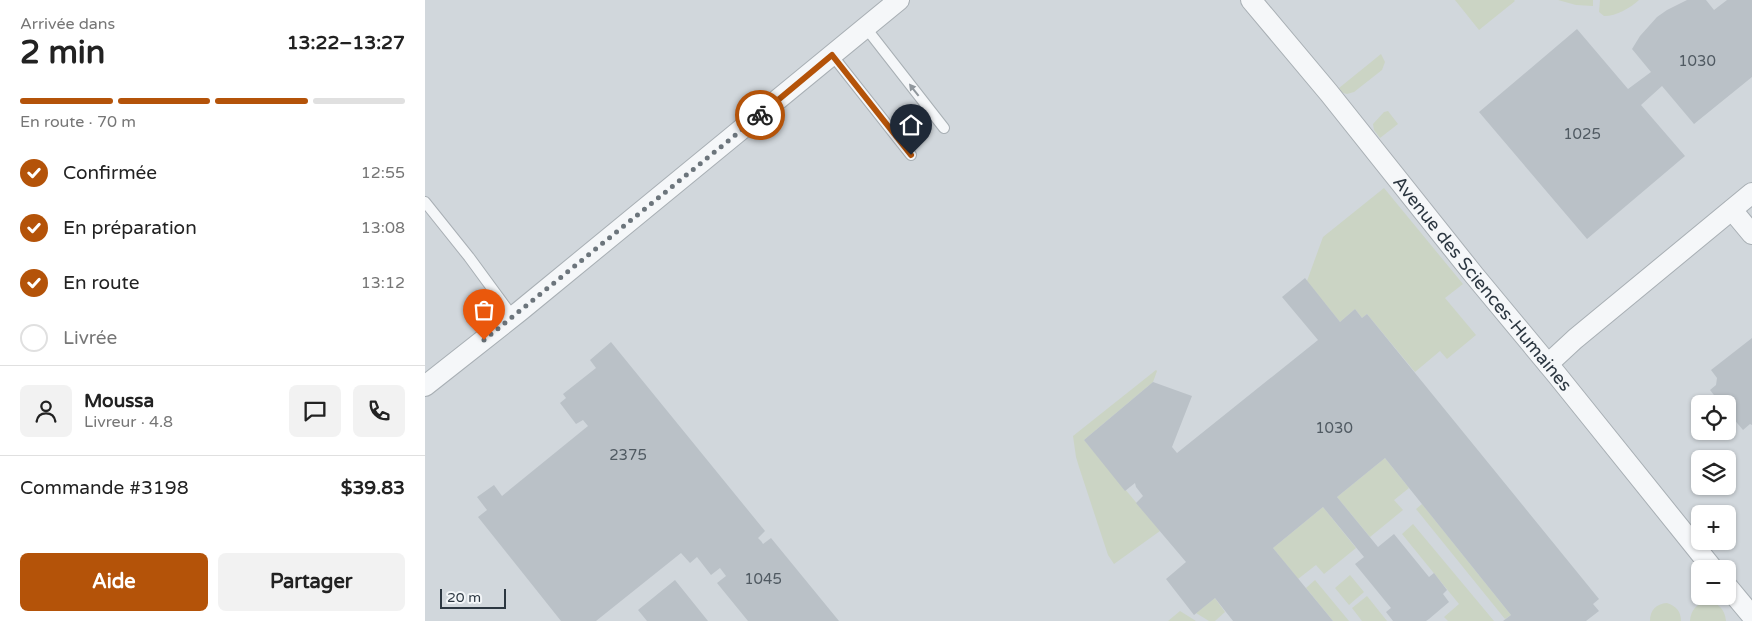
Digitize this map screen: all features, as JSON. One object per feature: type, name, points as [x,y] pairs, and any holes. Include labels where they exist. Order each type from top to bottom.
[{"type":"street","points":[[425,386],[513,317],[899,0]]},
{"type":"street","name":"Avenue des Sciences-Humaines","points":[[1251,0],[1329,93],[1706,560]]},
{"type":"street","points":[[1548,364],[1575,339],[1752,193]]},
{"type":"street","points":[[1725,216],[1752,234]]},
{"type":"street","points":[[1739,591],[1752,616]]},
{"type":"lane","points":[[866,28],[944,128]]},
{"type":"lane","points":[[832,55],[911,155]]},
{"type":"lane","points":[[425,202],[468,255],[513,317]]},
{"type":"shaded area","points":[[425,0],[1752,0],[1752,621],[425,621]]},
{"type":"green space","points":[[1455,0],[1514,0],[1515,1],[1479,30]]},
{"type":"green space","points":[[1558,0],[1593,0],[1593,6],[1576,5]]},
{"type":"green space","points":[[1600,0],[1639,0],[1623,11],[1614,15],[1604,16],[1599,12]]},
{"type":"green space","points":[[1381,54],[1385,62],[1382,70],[1354,92],[1343,93],[1339,88]]},
{"type":"green space","points":[[1388,111],[1398,124],[1380,138],[1374,130],[1373,124],[1384,112]]},
{"type":"green space","points":[[1384,188],[1463,284],[1445,298],[1476,335],[1447,359],[1440,351],[1415,372],[1367,314],[1362,318],[1355,309],[1340,322],[1307,281],[1323,237]]},
{"type":"green space","points":[[1156,370],[1153,382],[1084,440],[1160,531],[1114,564],[1108,555],[1079,467],[1073,436]]},
{"type":"green space","points":[[1385,458],[1409,488],[1394,500],[1403,510],[1370,537],[1337,497]]},
{"type":"green space","points":[[1422,504],[1511,615],[1505,619],[1416,509]]},
{"type":"green space","points":[[1323,507],[1356,548],[1324,574],[1316,565],[1298,579],[1273,548]]},
{"type":"green space","points":[[1413,524],[1494,621],[1448,621],[1444,617],[1459,604],[1402,534]]},
{"type":"green space","points":[[1350,575],[1364,592],[1349,605],[1335,588]]},
{"type":"green space","points":[[1315,580],[1349,621],[1333,621],[1306,588]]},
{"type":"green space","points":[[1367,596],[1387,621],[1362,621],[1352,608]]},
{"type":"green space","points":[[1215,598],[1225,612],[1215,621],[1209,621],[1196,613]]},
{"type":"green space","points":[[1667,603],[1677,609],[1681,621],[1650,621],[1654,608]]},
{"type":"green space","points":[[1698,605],[1717,605],[1724,613],[1726,621],[1690,621]]},
{"type":"green space","points":[[1180,611],[1196,621],[1168,621]]},
{"type":"building","points":[[1687,0],[1706,0],[1714,10],[1727,0],[1752,0],[1752,77],[1694,124],[1662,86],[1641,105],[1685,156],[1587,239],[1479,112],[1577,29],[1628,89],[1651,72],[1632,49],[1640,36],[1657,17]]},
{"type":"building","points":[[1305,278],[1340,322],[1355,309],[1362,318],[1367,314],[1599,599],[1593,604],[1599,611],[1586,621],[1503,621],[1511,615],[1385,458],[1337,497],[1378,547],[1394,534],[1429,577],[1434,573],[1447,590],[1443,594],[1449,602],[1429,619],[1426,621],[1393,621],[1386,612],[1391,608],[1355,564],[1364,557],[1323,507],[1273,548],[1333,621],[1233,621],[1215,598],[1194,615],[1166,579],[1186,562],[1136,503],[1143,496],[1135,483],[1125,491],[1084,440],[1153,382],[1192,396],[1172,447],[1177,453],[1318,340],[1282,297]]},
{"type":"building","points":[[1752,338],[1752,425],[1750,424],[1743,430],[1736,422],[1736,395],[1714,395],[1710,390],[1716,385],[1717,378],[1711,370]]},
{"type":"building","points":[[611,342],[765,531],[758,538],[763,544],[771,538],[839,621],[748,621],[717,583],[726,576],[720,568],[711,575],[697,557],[690,563],[681,553],[596,621],[561,621],[478,517],[487,510],[477,497],[494,485],[502,496],[588,426],[583,420],[576,424],[560,403],[566,398],[563,394],[596,368],[590,360]]},
{"type":"building","points":[[675,580],[708,621],[647,621],[638,610]]},
{"type":"way so far","points":[[484,340],[760,115]]},
{"type":"route","points":[[760,115],[832,55],[911,155]]}]
